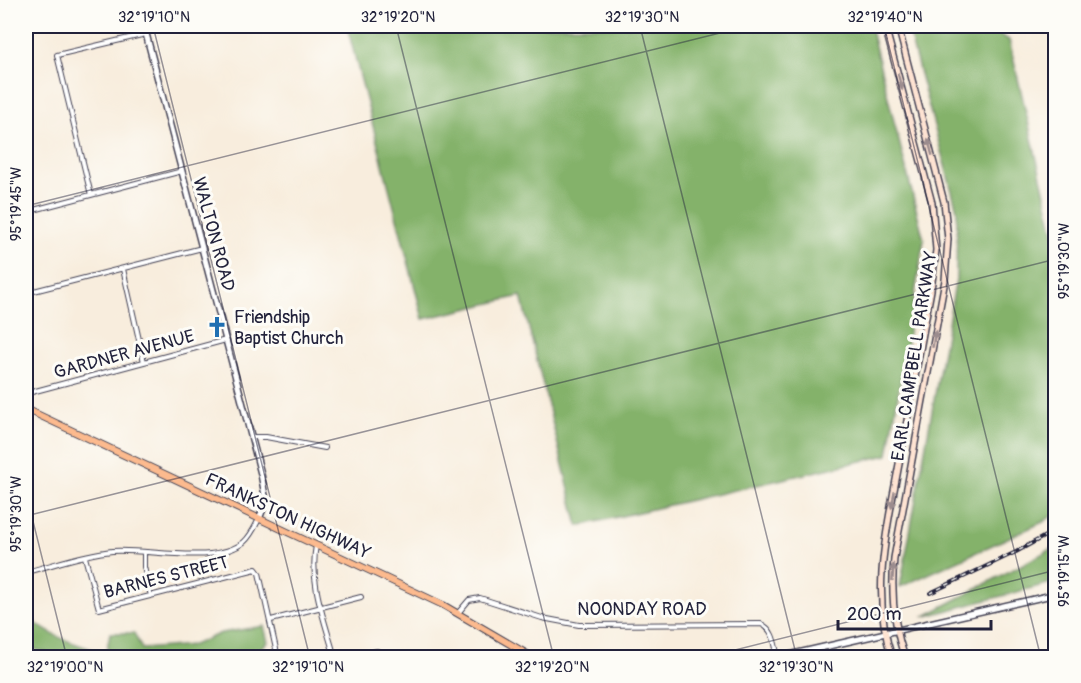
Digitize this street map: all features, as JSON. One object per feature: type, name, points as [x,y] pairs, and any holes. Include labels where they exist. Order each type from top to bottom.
[{"type":"main road","name":"EARL CAMPBELL PARKWAY","points":[[885,26],[932,203],[936,241],[934,275],[882,556],[881,596],[885,633],[892,657]]},
{"type":"main road","name":"EARL CAMPBELL PARKWAY","points":[[898,26],[944,202],[948,239],[945,280],[894,558],[893,596],[897,630],[905,657]]},
{"type":"main road","points":[[932,203],[944,202]]},
{"type":"main road","name":"FRANKSTON HIGHWAY","points":[[26,409],[458,613],[534,657]]},
{"type":"street","name":"WALTON ROAD","points":[[144,26],[266,499],[266,505],[259,519]]},
{"type":"street","points":[[91,195],[57,55],[146,34]]},
{"type":"street","points":[[26,212],[182,171]]},
{"type":"street","points":[[26,284],[27,293],[202,248]]},
{"type":"street","points":[[123,269],[144,362]]},
{"type":"street","name":"GARDNER AVENUE","points":[[28,393],[226,340]]},
{"type":"street","points":[[26,383],[28,393],[26,398]]},
{"type":"street","points":[[251,437],[266,437],[325,448]]},
{"type":"street","points":[[26,572],[111,551],[186,555],[231,549],[244,542],[259,519]]},
{"type":"street","points":[[316,545],[314,573],[335,657]]},
{"type":"street","points":[[144,552],[144,567],[151,596]]},
{"type":"street","name":"BARNES STREET","points":[[85,557],[99,609],[256,569],[271,620]]},
{"type":"street","name":"NOONDAY ROAD","points":[[458,613],[469,600],[480,598],[542,618],[579,625],[761,624],[772,633],[777,657],[1056,594]]},
{"type":"street","points":[[278,657],[271,620],[361,597]]},
{"type":"street","points":[[346,657],[377,651]]},
{"type":"green space","points":[[347,26],[870,26],[924,240],[888,455],[578,526],[521,296],[423,319]]},
{"type":"green space","points":[[907,26],[985,26],[1009,40],[1055,237],[1056,513],[1043,522],[900,587],[956,279],[957,210]]},
{"type":"green space","points":[[1055,547],[1055,582],[923,617]]},
{"type":"green space","points":[[26,615],[53,634],[106,654],[110,633],[134,633],[142,649],[193,645],[221,633],[264,626],[268,642],[250,657],[235,653],[235,657],[61,657],[26,647]]},
{"type":"railway","points":[[930,593],[1056,530]]},
{"type":"place","name":"Friendship Baptist Church","points":[[217,327]]}]
